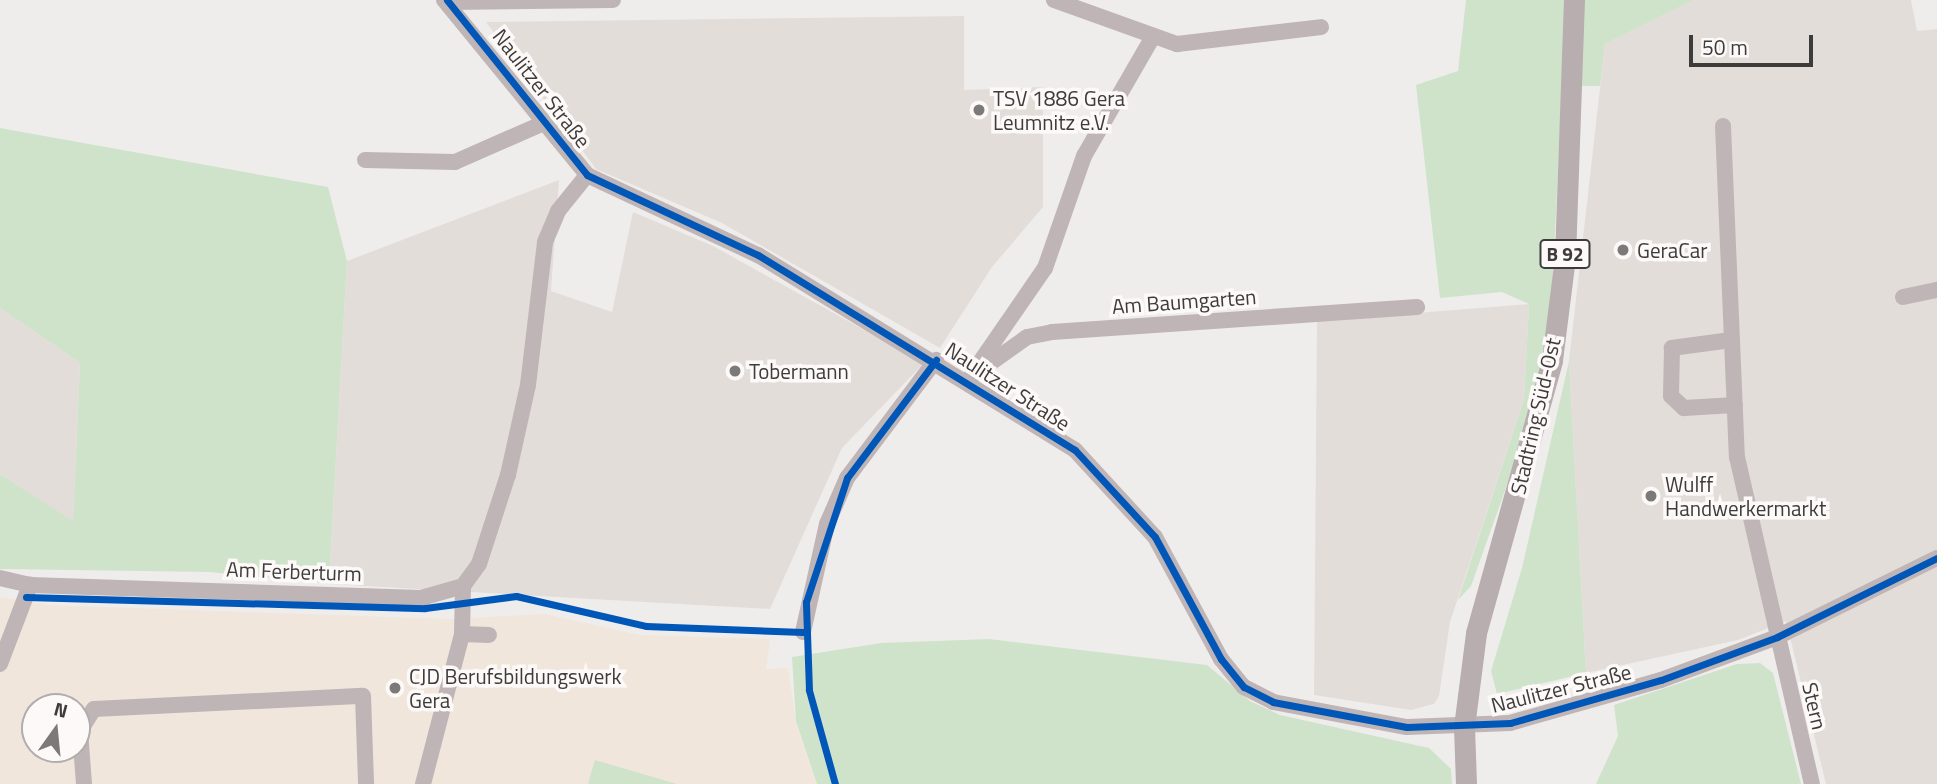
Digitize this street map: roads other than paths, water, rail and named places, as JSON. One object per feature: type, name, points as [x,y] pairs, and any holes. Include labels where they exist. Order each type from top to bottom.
[{"type":"main road","name":"Stadtring Süd-Ost","points":[[1466,784],[1464,727],[1476,634],[1552,360],[1565,257],[1574,0]]},
{"type":"street","points":[[446,1],[613,0]]},
{"type":"street","points":[[1054,0],[1152,38],[1209,42],[1321,27]]},
{"type":"street","name":"Naulitzer Straße","points":[[446,1],[587,175],[758,255],[968,379],[1075,450],[1155,537],[1221,659],[1244,687],[1273,702],[1406,727],[1464,727],[1510,723],[1598,698],[1777,637],[1937,558]]},
{"type":"street","points":[[968,379],[1045,268],[1063,202],[1152,38]]},
{"type":"street","points":[[365,160],[455,162],[544,123]]},
{"type":"street","points":[[1723,126],[1737,457],[1777,637]]},
{"type":"street","name":"Naulitzer Straße","points":[[463,586],[479,564],[508,475],[528,385],[545,242],[558,211],[587,175]]},
{"type":"street","points":[[1903,297],[1937,290]]},
{"type":"street","name":"Am Baumgarten","points":[[968,379],[1027,337],[1052,332],[1417,307]]},
{"type":"street","points":[[1731,340],[1672,348],[1671,396],[1684,408],[1735,405]]},
{"type":"street","points":[[803,632],[824,535],[847,478],[936,360]]},
{"type":"street","name":"Am Ferberturm","points":[[0,578],[30,586],[421,598],[463,586]]},
{"type":"street","points":[[0,664],[30,586]]},
{"type":"street","points":[[423,784],[462,634],[463,586]]},
{"type":"street","points":[[462,634],[489,635]]},
{"type":"street","name":"Stern","points":[[1777,637],[1811,784]]},
{"type":"street","points":[[84,784],[80,731],[94,709],[363,696],[366,784]]},
{"type":"place","name":"TSV 1886 Gera Leumnitz e.V.","points":[[979,110]]},
{"type":"place","name":"GeraCar","points":[[1623,250]]},
{"type":"place","name":"Tobermann","points":[[735,371]]},
{"type":"place","name":"Wulff Handwerkermarkt","points":[[1651,496]]},
{"type":"place","name":"CJD Berufsbildungswerk Gera","points":[[395,688]]}]
